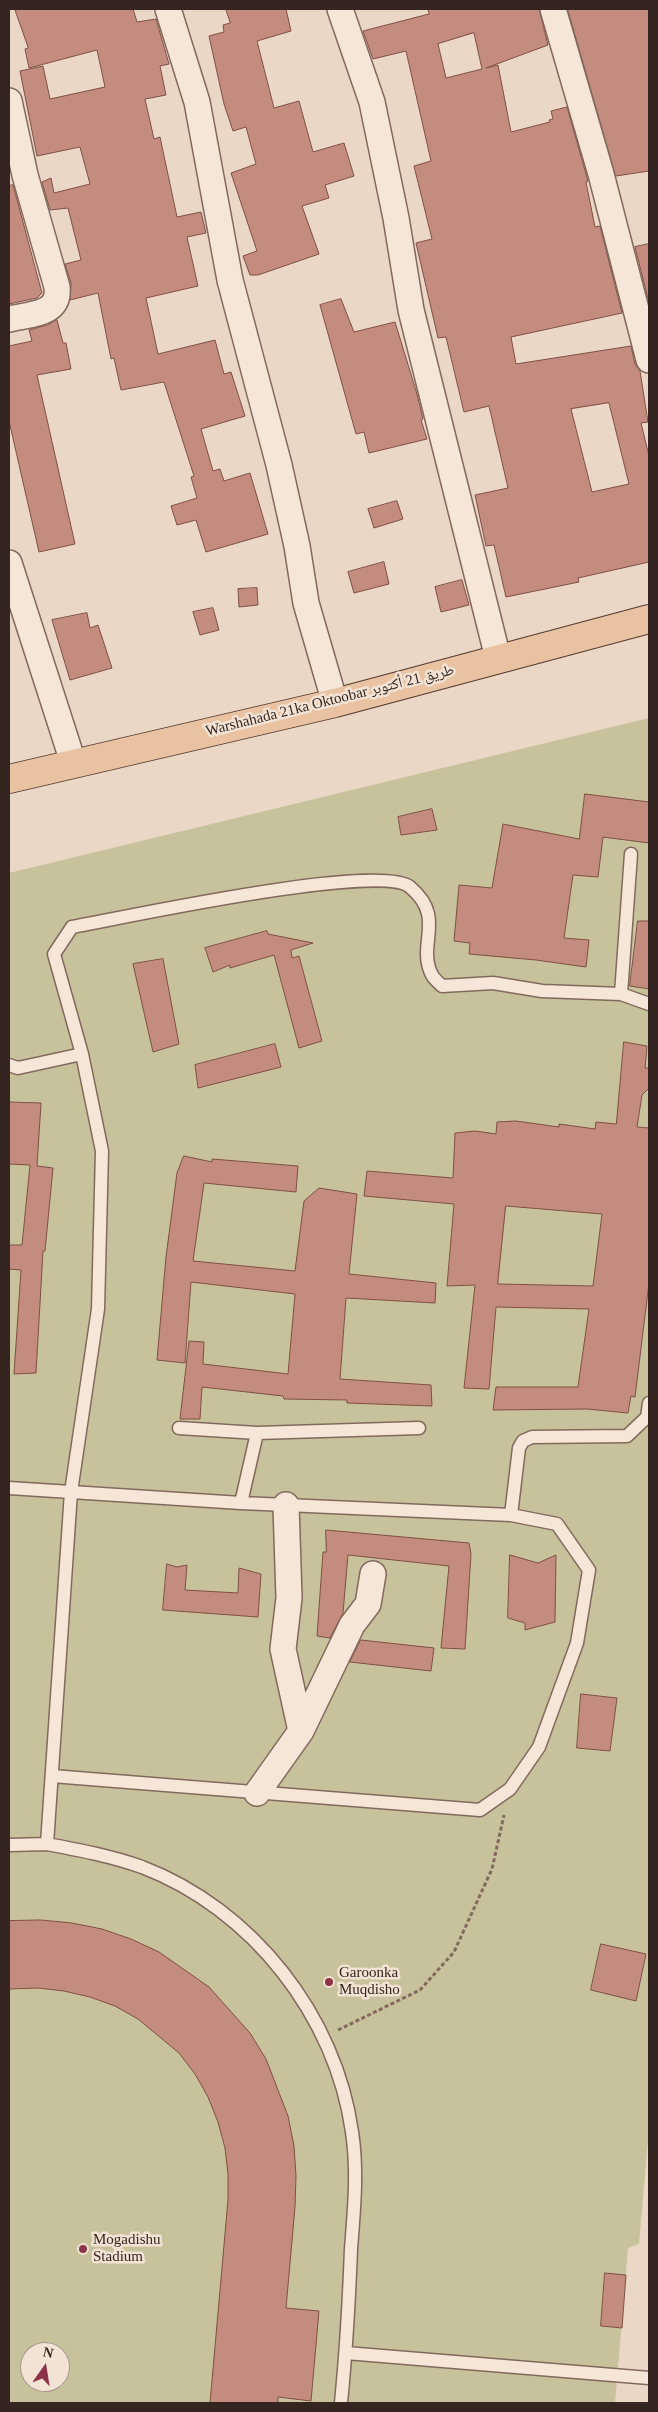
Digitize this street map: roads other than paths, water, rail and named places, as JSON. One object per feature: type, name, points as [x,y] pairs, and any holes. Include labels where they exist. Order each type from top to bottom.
[{"type":"main road","name":"Warshahada 21ka Oktoobar طريق 21 أكتوبر","points":[[9,779],[73,762],[335,703],[649,619]]},
{"type":"street","points":[[168,9],[197,102],[230,280],[279,465],[297,546],[306,603],[335,703]]},
{"type":"street","points":[[340,9],[372,102],[411,310],[498,658]]},
{"type":"street","points":[[553,9],[604,183],[649,360]]},
{"type":"street","points":[[9,101],[25,175],[57,287],[58,298],[55,304],[47,310],[9,319]]},
{"type":"street","points":[[9,563],[73,762]]},
{"type":"street","points":[[286,1505],[289,1598],[283,1649],[301,1732]]},
{"type":"street","points":[[257,1792],[301,1732],[352,1626],[368,1604],[373,1574]]},
{"type":"lane","points":[[621,994],[631,854]]},
{"type":"lane","points":[[47,1844],[71,1492],[98,1308],[102,1151],[82,1054],[54,954],[72,928],[317,883],[391,881],[409,886],[424,902],[431,924],[427,954],[432,975],[442,986],[493,983],[542,991],[621,994],[649,1004]]},
{"type":"lane","points":[[9,1065],[18,1068],[82,1054]]},
{"type":"lane","points":[[511,1515],[519,1448],[522,1441],[532,1437],[628,1436],[646,1417],[649,1403]]},
{"type":"lane","points":[[179,1428],[257,1433],[418,1428]]},
{"type":"lane","points":[[241,1503],[257,1433]]},
{"type":"lane","points":[[9,1488],[241,1503],[511,1515],[557,1524],[589,1570],[577,1643],[539,1747],[510,1790],[480,1810],[52,1776]]},
{"type":"lane","points":[[9,1845],[47,1844],[94,1853],[142,1867],[177,1884],[230,1918],[262,1948],[298,1992],[324,2036],[342,2084],[352,2132],[355,2183],[346,2353],[341,2403]]},
{"type":"lane","points":[[346,2353],[649,2378]]},
{"type":"place","name":"Garoonka Muqdisho","points":[[329,1982]]},
{"type":"place","name":"Mogadishu Stadium","points":[[83,2249]]}]
